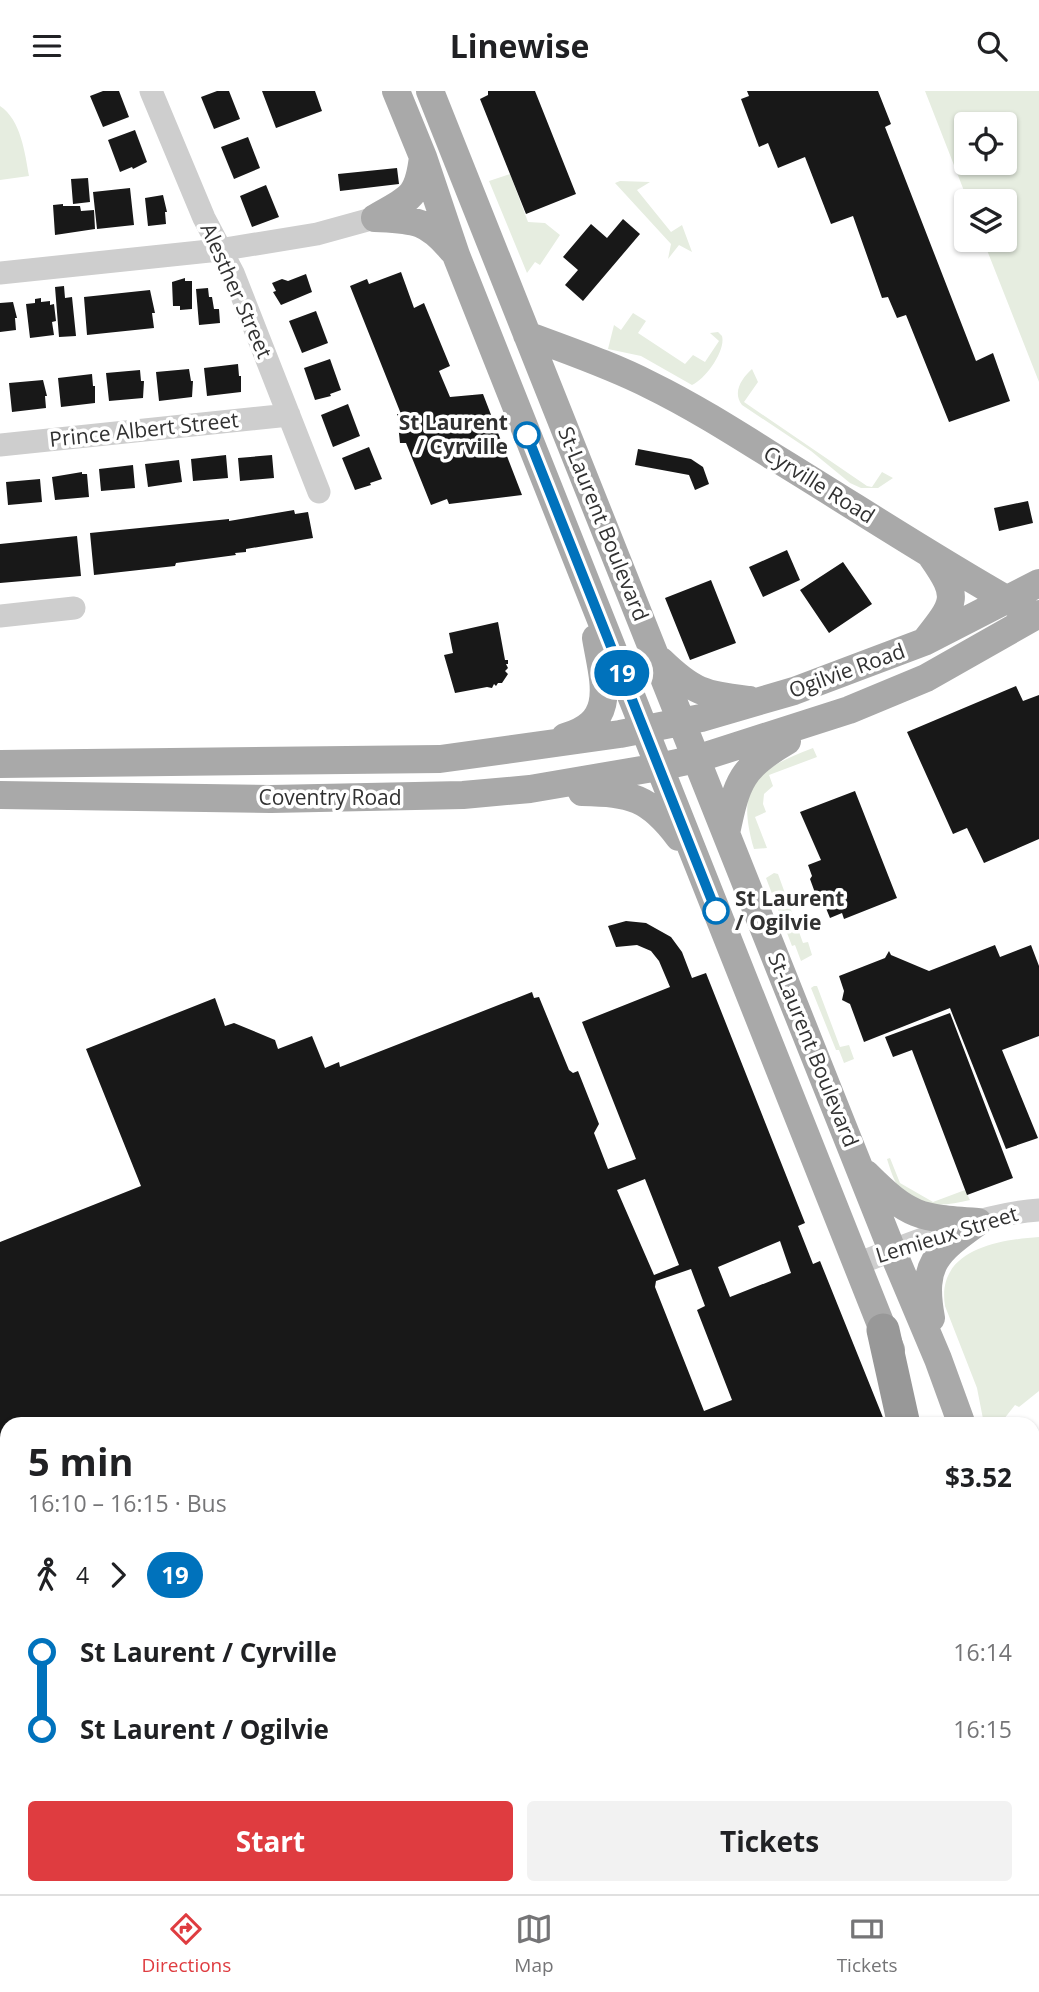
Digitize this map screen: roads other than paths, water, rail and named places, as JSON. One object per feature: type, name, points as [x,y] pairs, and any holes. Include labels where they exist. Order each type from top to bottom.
[{"type":"highway","points":[[883,1330],[902,1417]]},
{"type":"main road","name":"St-Laurent Boulevard","points":[[396,91],[456,255],[918,1417]]},
{"type":"main road","name":"St-Laurent Boulevard","points":[[430,91],[959,1417]]},
{"type":"main road","points":[[375,218],[414,194],[420,178],[422,157]]},
{"type":"main road","points":[[375,218],[404,219],[430,227],[456,255]]},
{"type":"main road","name":"Cyrville Road","points":[[527,335],[584,355],[651,385],[700,411],[930,554],[1038,616]]},
{"type":"main road","points":[[505,377],[541,370],[582,369],[595,362]]},
{"type":"main road","points":[[924,642],[943,618],[952,594],[950,583],[930,554]]},
{"type":"main road","name":"Ogilvie Road","points":[[644,730],[682,723],[762,701],[924,642],[1039,583]]},
{"type":"main road","points":[[508,751],[575,734],[593,721],[603,708],[605,695],[589,587]]},
{"type":"main road","name":"Ogilvie Road","points":[[659,767],[696,759],[822,720],[926,678],[1038,616]]},
{"type":"main road","points":[[655,654],[684,683],[695,689],[714,695],[762,701]]},
{"type":"main road","points":[[726,832],[735,792],[751,766],[822,720]]},
{"type":"main road","name":"Coventry Road","points":[[0,764],[440,759],[644,730]]},
{"type":"main road","name":"Coventry Road","points":[[0,795],[357,799],[463,795],[530,789],[659,767]]},
{"type":"main road","points":[[530,789],[615,793],[643,801],[662,815],[695,857]]},
{"type":"main road","points":[[791,1099],[826,1083]]},
{"type":"main road","points":[[859,1167],[890,1198],[920,1215],[978,1222]]},
{"type":"main road","points":[[938,1359],[927,1296],[929,1274],[943,1249],[978,1222]]},
{"type":"street","name":"Alesther Street","points":[[151,91],[204,218],[233,273],[319,492]]},
{"type":"street","points":[[0,273],[219,250],[317,234],[375,218]]},
{"type":"street","name":"Prince Albert Street","points":[[0,445],[289,415]]},
{"type":"street","points":[[0,616],[74,608]]},
{"type":"street","name":"Lemieux Street","points":[[857,1264],[978,1222],[1039,1210]]},
{"type":"place","name":"St Laurent / Cyrville","points":[[527,435]]},
{"type":"place","name":"St Laurent / Ogilvie","points":[[716,911]]}]
